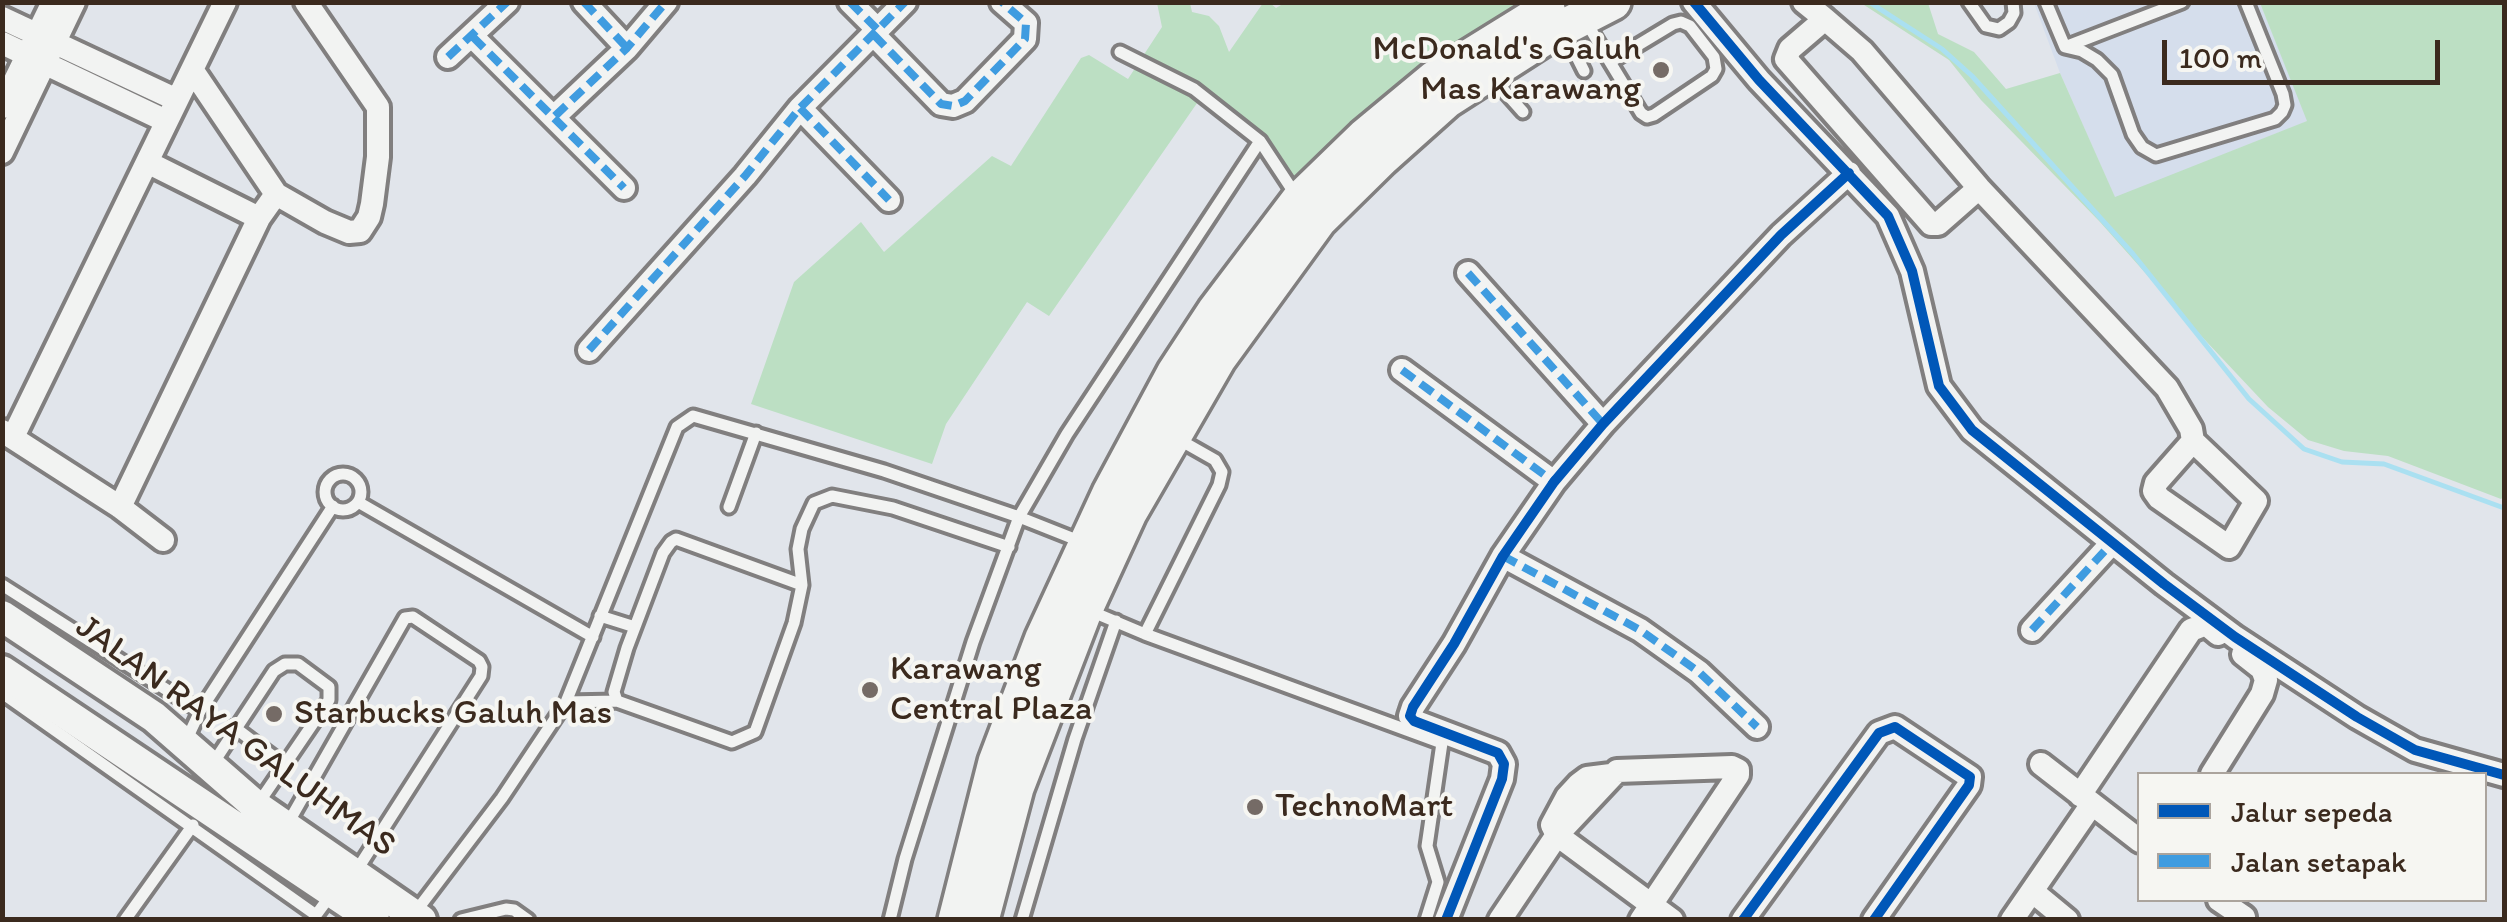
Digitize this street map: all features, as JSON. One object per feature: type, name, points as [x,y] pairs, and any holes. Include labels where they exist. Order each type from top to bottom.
[{"type":"main road","points":[[981,920],[1016,788],[1100,615],[1130,513],[1218,358],[1319,220],[1446,100],[1579,12]]},
{"type":"main road","points":[[956,920],[996,762],[1013,712],[1086,544],[1175,372],[1215,311],[1299,200],[1364,137],[1434,78],[1579,12]]},
{"type":"main road","name":"JALAN RAYA GALUHMAS","points":[[2,616],[186,742],[256,806],[286,825],[330,900],[417,917]]},
{"type":"main road","name":"JALAN RAYA GALUHMAS","points":[[2,671],[330,900],[374,920]]},
{"type":"street","points":[[2,152],[41,50],[54,2]]},
{"type":"street","points":[[2,107],[74,2]]},
{"type":"street","points":[[164,540],[8,434],[149,162],[225,2]]},
{"type":"street","points":[[193,71],[276,194],[349,232],[360,231],[366,225],[372,204],[378,157],[378,108],[306,2]]},
{"type":"street","points":[[448,57],[508,2]]},
{"type":"street","points":[[584,2],[627,48]]},
{"type":"street","points":[[556,116],[627,48],[666,2]]},
{"type":"street","points":[[850,2],[940,104],[953,106],[964,101],[1025,39],[1026,23],[1002,2]]},
{"type":"street","points":[[588,350],[745,176],[800,108],[905,2]]},
{"type":"street","points":[[1694,2],[1758,80],[1888,216],[1912,272],[1940,386],[1972,430],[2111,544],[2236,637],[2357,717],[2415,750],[2504,774]]},
{"type":"street","points":[[1804,2],[1862,51],[1980,188],[2167,388],[2191,429],[2193,442],[2256,500],[2229,547],[2154,491],[2156,482],[2193,442]]},
{"type":"street","points":[[2,18],[41,50],[171,111]]},
{"type":"street","points":[[1825,19],[1790,49],[1786,59],[1932,224],[1938,224],[1980,188]]},
{"type":"street","points":[[473,37],[624,188]]},
{"type":"street","points":[[2,43],[41,50]]},
{"type":"street","points":[[800,108],[889,200]]},
{"type":"street","points":[[149,162],[259,218]]},
{"type":"street","points":[[1446,920],[1504,764],[1498,753],[1414,722],[1410,716],[1503,556],[1554,482],[1603,424],[1781,234],[1849,172]]},
{"type":"street","points":[[120,507],[259,218],[276,194]]},
{"type":"street","points":[[1468,273],[1603,424]]},
{"type":"street","points":[[1402,370],[1554,482]]},
{"type":"street","points":[[2032,630],[2111,544]]},
{"type":"street","points":[[1503,556],[1640,630],[1699,672],[1757,727]]},
{"type":"street","points":[[2012,920],[2191,630],[2199,624],[2206,624],[2262,670],[2266,680],[2262,694],[2213,772]]},
{"type":"street","points":[[1743,920],[1879,734],[1895,727],[1970,778],[1969,785],[1874,920]]},
{"type":"street","points":[[2041,764],[2137,839]]},
{"type":"street","points":[[1500,920],[1557,835],[1617,771],[1732,767],[1738,770],[1646,912]]},
{"type":"street","points":[[1557,835],[1646,912],[1672,920]]},
{"type":"street","points":[[2032,892],[2066,920]]},
{"type":"street","points":[[2222,902],[2244,917]]},
{"type":"lane","points":[[1969,2],[1986,26],[1998,29],[2014,13],[2013,2]]},
{"type":"lane","points":[[2046,2],[2065,47]]},
{"type":"lane","points":[[2065,47],[2182,2]]},
{"type":"lane","points":[[2065,47],[2082,51],[2112,75],[2133,134],[2142,147],[2156,156],[2275,119],[2282,112],[2283,94],[2246,2]]},
{"type":"lane","points":[[1579,12],[1610,62],[1647,116],[1654,116],[1681,98],[1716,69],[1714,57],[1690,26],[1682,22],[1610,62]]},
{"type":"lane","points":[[1579,12],[1584,71]]},
{"type":"lane","points":[[1120,52],[1194,89],[1260,140],[1299,200]]},
{"type":"lane","points":[[1489,72],[1523,112]]},
{"type":"lane","points":[[893,917],[973,642],[1019,517],[1067,434],[1260,140]]},
{"type":"lane","points":[[417,917],[566,702],[677,427],[693,416],[884,471],[1086,544]]},
{"type":"lane","points":[[729,508],[756,434]]},
{"type":"lane","points":[[1145,634],[1222,472],[1215,460],[1172,436]]},
{"type":"lane","points":[[347,474],[358,482],[358,502],[346,509],[333,506],[325,495],[328,481],[347,474]]},
{"type":"lane","points":[[566,702],[616,701],[732,742],[756,732],[794,623],[802,585],[798,549],[802,529],[814,503],[832,496],[892,508],[1009,547]]},
{"type":"lane","points":[[358,502],[593,637]]},
{"type":"lane","points":[[186,742],[200,711],[333,506]]},
{"type":"lane","points":[[616,701],[614,692],[635,627],[667,545],[676,539],[802,585]]},
{"type":"lane","points":[[2,586],[200,711]]},
{"type":"lane","points":[[1022,920],[1092,685],[1100,615],[1442,743],[1426,846],[1438,882],[1426,920]]},
{"type":"lane","points":[[600,616],[635,627]]},
{"type":"lane","points":[[2,694],[192,825],[330,900],[480,676],[479,661],[412,617],[405,618],[286,825]]},
{"type":"lane","points":[[212,765],[274,671],[285,664],[298,664],[329,687],[329,700],[256,806]]},
{"type":"lane","points":[[234,727],[284,764]]},
{"type":"lane","points":[[125,920],[192,825]]},
{"type":"lane","points":[[461,920],[506,909],[528,920]]},
{"type":"shaded area","points":[[2034,3],[2260,3],[2308,121],[2115,198]]},
{"type":"green space","points":[[1286,2],[1526,3],[1423,66],[1371,106],[1287,183],[1260,141],[1202,96],[1049,316],[1027,302],[946,424],[932,464],[751,404],[794,282],[861,222],[884,252],[992,156],[1011,166],[1081,58],[1089,55],[1128,79],[1162,27],[1157,3],[1190,3],[1192,12],[1209,16],[1219,26],[1229,52],[1263,3],[1276,8]]},
{"type":"green space","points":[[1861,3],[1928,3],[1938,34],[1974,52],[2006,89],[2060,73],[2115,197],[2307,121],[2260,3],[2504,3],[2504,496],[2501,499],[2388,456],[2344,451],[2308,440],[2268,407],[2100,222],[1981,100],[1949,60]]},
{"type":"waterway","points":[[1869,2],[1942,49],[1972,76],[2133,254],[2249,399],[2304,449],[2342,462],[2384,464],[2504,508]]},
{"type":"marked path","points":[[448,57],[507,2]]},
{"type":"marked path","points":[[584,2],[627,48]]},
{"type":"marked path","points":[[555,116],[627,48],[666,2]]},
{"type":"marked path","points":[[850,2],[878,30]]},
{"type":"marked path","points":[[589,350],[745,176],[800,108],[905,2]]},
{"type":"marked path","points":[[874,35],[941,104],[953,106],[965,101],[1025,39],[1026,23],[1002,2]]},
{"type":"marked path","points":[[473,37],[624,188]]},
{"type":"marked path","points":[[800,108],[889,200]]},
{"type":"marked path","points":[[1468,273],[1603,424]]},
{"type":"marked path","points":[[1402,370],[1554,482]]},
{"type":"marked path","points":[[2032,630],[2111,544]]},
{"type":"marked path","points":[[1503,556],[1640,630],[1699,672],[1757,727]]},
{"type":"cycle path","points":[[1694,2],[1759,80],[1888,216],[1912,271],[1939,386],[1972,430],[2235,637],[2357,717],[2415,750],[2504,775]]},
{"type":"cycle path","points":[[1446,920],[1502,779],[1504,764],[1498,753],[1414,721],[1410,716],[1413,707],[1503,556],[1554,482],[1603,424],[1781,235],[1849,173]]},
{"type":"cycle path","points":[[1743,920],[1879,733],[1895,727],[1970,777],[1969,785],[1874,920]]},
{"type":"place","name":"McDonald's Galuh Mas Karawang","points":[[1661,70]]},
{"type":"place","name":"Karawang Central Plaza","points":[[870,690]]},
{"type":"place","name":"Starbucks Galuh Mas","points":[[274,714]]},
{"type":"place","name":"TechnoMart","points":[[1255,807]]}]
